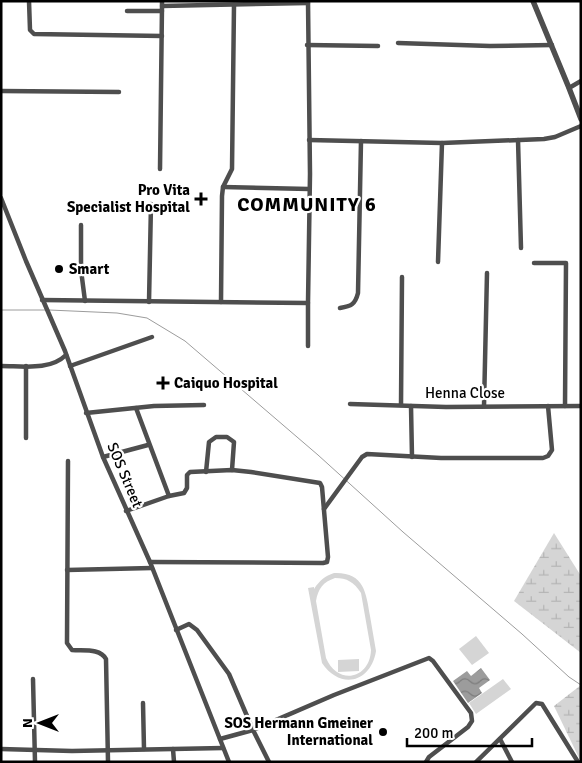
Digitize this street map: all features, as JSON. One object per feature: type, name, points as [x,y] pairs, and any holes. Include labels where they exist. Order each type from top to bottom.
[{"type":"street","points":[[29,1],[30,30],[34,34],[162,36]]},
{"type":"street","points":[[533,1],[581,119]]},
{"type":"street","points":[[127,11],[162,6],[308,2],[308,346]]},
{"type":"street","points":[[221,302],[221,202],[223,187],[232,169],[234,5]]},
{"type":"street","points":[[160,169],[162,6]]},
{"type":"street","points":[[398,43],[490,46],[552,45]]},
{"type":"street","points":[[308,46],[378,46]]},
{"type":"street","points":[[570,88],[581,81]]},
{"type":"street","points":[[1,91],[118,92]]},
{"type":"street","points":[[309,140],[442,143],[518,140],[550,138],[581,126]]},
{"type":"street","points":[[518,140],[521,248]]},
{"type":"street","points":[[340,308],[351,306],[356,302],[358,293],[361,141]]},
{"type":"street","points":[[438,262],[442,143]]},
{"type":"street","points":[[223,187],[309,189]]},
{"type":"street","name":"SOS Street","points":[[1,198],[3,207],[66,355],[103,457],[150,562],[229,762]]},
{"type":"street","points":[[148,302],[151,204]]},
{"type":"street","points":[[81,225],[81,270],[85,301]]},
{"type":"street","points":[[534,263],[566,263],[565,406]]},
{"type":"street","points":[[484,406],[487,274]]},
{"type":"street","points":[[401,406],[402,276]]},
{"type":"street","points":[[42,300],[308,303]]},
{"type":"street","points":[[70,366],[152,338]]},
{"type":"street","points":[[1,366],[54,364],[66,355]]},
{"type":"street","points":[[26,366],[26,438]]},
{"type":"street","name":"Henna Close","points":[[350,404],[401,406],[581,406]]},
{"type":"street","points":[[86,413],[136,408],[204,405]]},
{"type":"street","points":[[411,406],[412,457]]},
{"type":"street","points":[[324,509],[364,455],[492,458],[543,458],[548,456],[552,450],[548,406]]},
{"type":"street","points":[[136,408],[148,444],[170,496]]},
{"type":"street","points":[[206,472],[209,442],[216,436],[227,437],[234,442],[232,470]]},
{"type":"street","points":[[103,457],[148,444]]},
{"type":"street","points":[[68,461],[68,646],[72,650],[98,652],[103,654],[106,659],[108,762]]},
{"type":"street","points":[[126,510],[186,491],[188,473],[232,470],[318,482],[322,487],[327,562],[150,562]]},
{"type":"street","points":[[67,570],[152,568]]},
{"type":"street","points":[[176,630],[189,624],[197,630],[228,674],[269,762]]},
{"type":"street","points":[[220,740],[253,730],[334,695],[429,658],[471,713],[472,717],[468,727],[429,757],[426,762]]},
{"type":"street","points":[[33,680],[35,762]]},
{"type":"street","points":[[143,703],[144,749]]},
{"type":"street","points":[[476,762],[536,704],[540,703],[578,762]]},
{"type":"street","points":[[500,739],[512,762]]},
{"type":"street","points":[[1,749],[223,748]]},
{"type":"street","points":[[173,749],[174,762]]},
{"type":"green space","points":[[554,533],[581,576],[581,653],[514,601]]},
{"type":"green space","points":[[331,574],[344,574],[358,580],[367,599],[376,651],[373,662],[368,670],[354,679],[346,680],[337,677],[329,672],[322,663],[308,588],[314,587],[314,589],[318,583]],"holes":[[[339,578],[350,581],[361,593],[371,650],[365,667],[359,673],[353,675],[338,673],[331,667],[326,658],[316,601],[318,593],[324,584]]]},
{"type":"green space","points":[[476,636],[489,653],[472,665],[459,649]]},
{"type":"green space","points":[[359,659],[359,671],[338,672],[338,660]]},
{"type":"green space","points":[[503,679],[511,689],[476,714],[469,703]]},
{"type":"green space","points":[[581,685],[581,762],[554,706]]},
{"type":"water","points":[[481,668],[490,680],[479,688],[482,693],[468,703],[453,681],[467,671],[471,676]]},
{"type":"waterway","points":[[1,310],[45,310]]},
{"type":"waterway","points":[[49,310],[117,313],[147,318],[185,341],[318,455],[569,677],[581,685]]},
{"type":"place","name":"Pro Vita Specialist Hospital","points":[[201,199]]},
{"type":"place","name":"Smart","points":[[59,269]]},
{"type":"place","name":"Caiquo Hospital","points":[[163,383]]},
{"type":"place","name":"SOS Hermann Gmeiner International","points":[[383,732]]},
{"type":"district","name":"COMMUNITY 6","points":[[307,204]]}]
